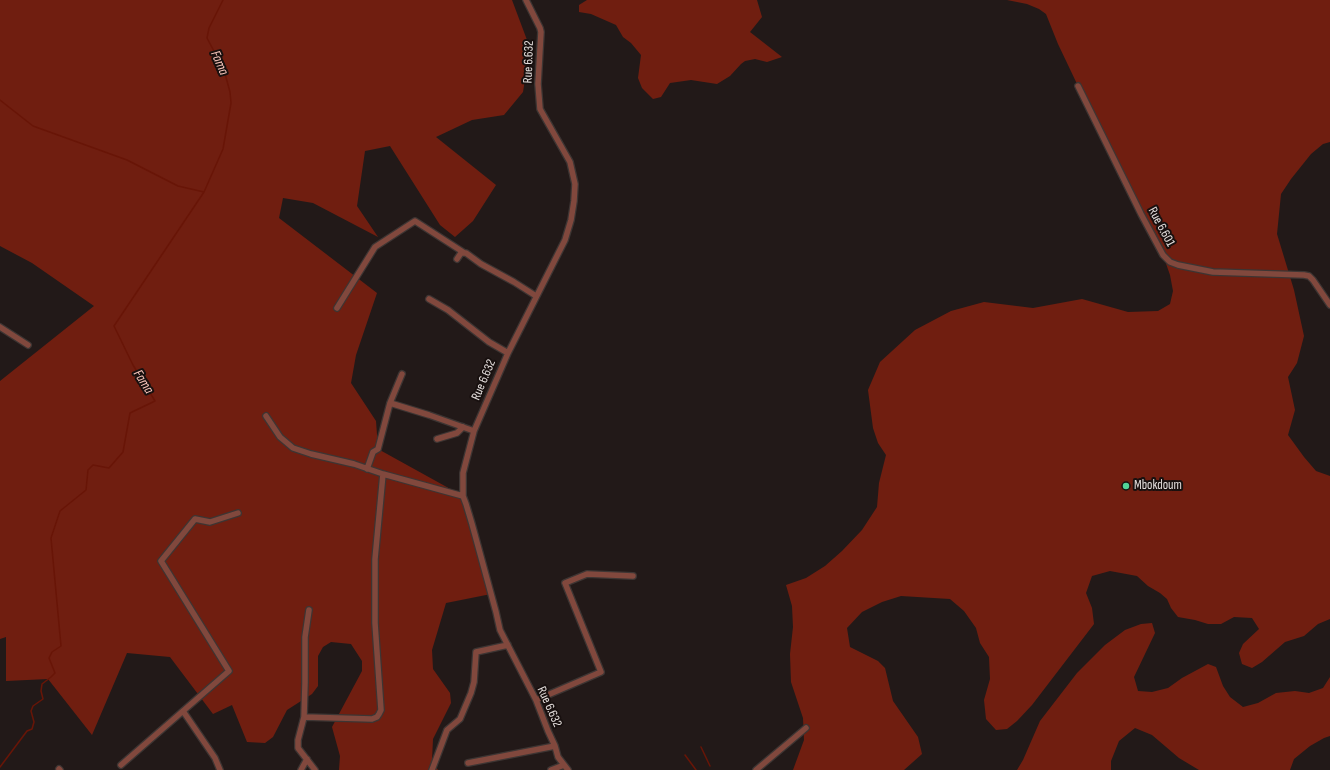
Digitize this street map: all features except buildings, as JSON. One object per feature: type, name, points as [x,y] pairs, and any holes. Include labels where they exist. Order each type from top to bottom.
[{"type":"street","name":"Rue 6.632","points":[[526,0],[541,32],[538,84],[540,109],[570,162],[575,184],[571,220],[568,233],[508,353],[474,432],[463,473],[463,496],[472,524],[500,630],[536,700],[558,756],[566,767]]},
{"type":"street","name":"Rue 6.601","points":[[1078,86],[1141,214],[1163,255],[1170,262],[1213,272],[1309,276],[1330,305]]},
{"type":"street","points":[[337,308],[375,247],[415,221],[481,264],[536,296]]},
{"type":"street","points":[[457,259],[463,252]]},
{"type":"street","points":[[428,299],[453,313],[484,338],[508,353]]},
{"type":"street","points":[[0,327],[28,345]]},
{"type":"street","points":[[367,469],[373,452],[378,449],[390,403],[402,374]]},
{"type":"street","points":[[390,403],[464,427],[474,432]]},
{"type":"street","points":[[266,416],[280,437],[293,448],[463,496]]},
{"type":"street","points":[[436,439],[457,433],[464,427]]},
{"type":"street","points":[[304,716],[372,719],[377,717],[379,714],[380,702],[375,623],[375,559],[383,474]]},
{"type":"street","points":[[122,765],[229,671],[161,561],[195,519],[210,522],[238,513]]},
{"type":"street","points":[[536,700],[601,672],[565,583],[587,574],[633,576]]},
{"type":"street","points":[[309,610],[305,637],[304,716],[298,740],[298,748],[315,770]]},
{"type":"street","points":[[432,770],[446,730],[460,720],[471,693],[474,682],[476,652],[508,645]]},
{"type":"street","points":[[183,711],[215,758],[220,770]]},
{"type":"street","points":[[756,770],[806,728]]},
{"type":"street","points":[[468,763],[555,746]]},
{"type":"street","points":[[301,770],[307,759]]},
{"type":"street","points":[[551,770],[566,767]]},
{"type":"shaded area","points":[[0,0],[512,0],[530,48],[523,92],[504,115],[472,120],[436,137],[496,185],[473,221],[455,237],[440,225],[390,146],[365,151],[357,206],[378,237],[313,203],[283,198],[279,218],[377,293],[356,355],[351,383],[376,421],[378,449],[463,496],[491,594],[446,603],[432,650],[433,669],[450,693],[451,703],[433,739],[432,760],[438,770],[339,770],[340,756],[332,727],[362,671],[362,661],[351,644],[331,642],[323,647],[318,656],[318,686],[312,694],[287,710],[273,737],[265,743],[247,742],[232,705],[213,714],[170,657],[127,653],[92,735],[48,679],[6,681],[6,637],[0,639],[0,381],[94,306],[32,263],[0,246]]},
{"type":"shaded area","points":[[587,0],[757,0],[762,17],[750,32],[782,57],[767,62],[755,59],[745,61],[730,76],[717,84],[691,80],[670,83],[661,97],[653,99],[642,88],[638,78],[641,55],[631,43],[623,37],[616,25],[591,14],[579,12],[579,5]]},
{"type":"shaded area","points":[[1007,0],[1330,0],[1330,142],[1323,144],[1311,154],[1281,194],[1277,234],[1294,290],[1304,336],[1297,363],[1288,377],[1295,410],[1288,435],[1316,471],[1330,476],[1330,619],[1318,624],[1304,636],[1285,642],[1262,662],[1252,668],[1242,664],[1239,653],[1243,644],[1259,629],[1252,618],[1234,617],[1221,624],[1208,624],[1178,617],[1171,608],[1167,599],[1148,586],[1137,576],[1110,571],[1092,576],[1086,593],[1092,608],[1094,624],[1032,705],[1007,729],[996,730],[986,719],[984,700],[990,679],[989,657],[980,643],[976,628],[964,611],[950,599],[901,596],[882,602],[862,612],[847,628],[850,647],[878,661],[885,668],[893,701],[918,737],[922,754],[904,770],[793,770],[804,740],[803,718],[791,682],[790,654],[793,627],[792,606],[786,585],[806,578],[825,566],[862,530],[877,507],[879,483],[886,455],[878,443],[873,428],[868,390],[880,362],[915,330],[951,311],[984,302],[1033,308],[1082,299],[1128,312],[1158,311],[1170,304],[1173,291],[1170,275],[1163,255],[1078,86],[1058,44],[1046,14],[1027,4]]},
{"type":"shaded area","points":[[1152,623],[1155,633],[1134,677],[1138,691],[1152,692],[1168,688],[1182,678],[1208,664],[1216,667],[1223,686],[1230,697],[1243,707],[1258,703],[1276,693],[1295,691],[1309,693],[1323,688],[1330,677],[1330,736],[1310,746],[1294,759],[1290,770],[1199,770],[1179,758],[1152,735],[1135,728],[1119,741],[1111,761],[1111,770],[1017,770],[1040,721],[1077,673],[1105,645],[1125,630],[1141,624]]},
{"type":"waterway","name":"Fama","points":[[0,767],[27,731],[32,729],[34,722],[31,711],[33,706],[43,699],[41,691],[42,684],[55,673],[49,658],[52,652],[61,646],[51,538],[60,511],[86,490],[88,470],[93,465],[109,468],[123,452],[130,413],[155,401],[133,365],[114,326],[204,192],[223,149],[231,103],[230,92],[224,70],[207,38],[209,28],[223,0]]},
{"type":"waterway","points":[[0,100],[33,126],[127,160],[178,186],[204,192]]},
{"type":"waterway","points":[[701,747],[710,766]]},
{"type":"waterway","points":[[685,755],[696,770]]},
{"type":"place","name":"Mbokdoum","points":[[1126,486]]}]
